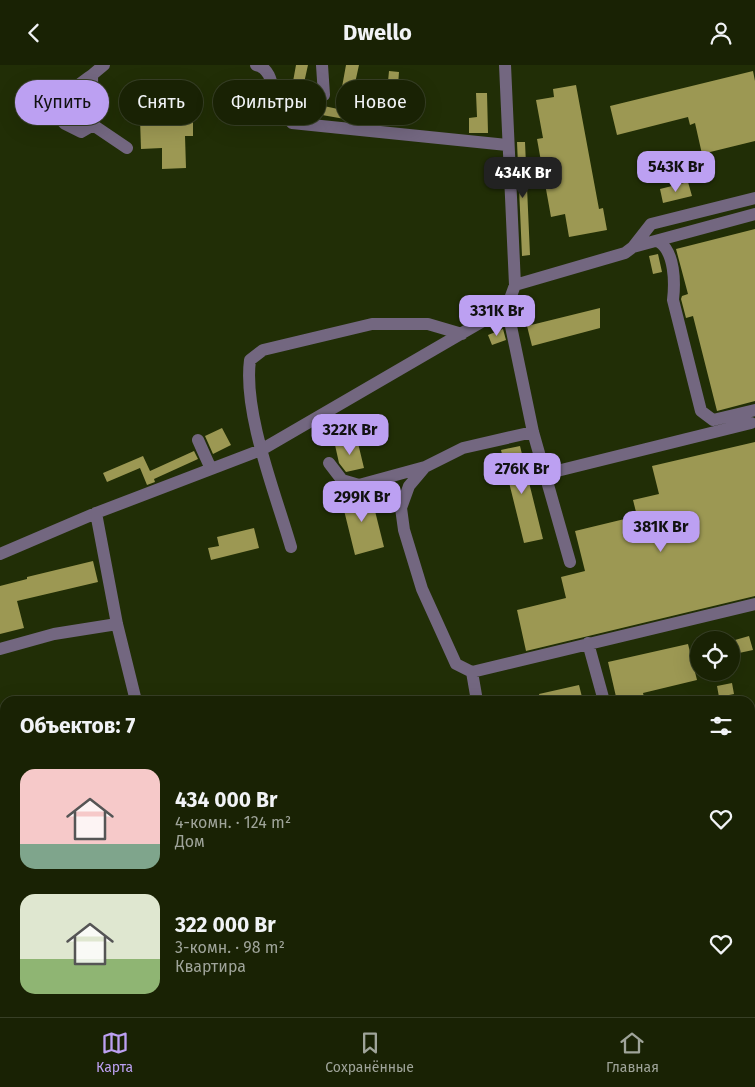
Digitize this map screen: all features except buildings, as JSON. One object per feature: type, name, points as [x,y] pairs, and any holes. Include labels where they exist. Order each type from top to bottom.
[{"type":"street","points":[[86,80],[104,65]]},
{"type":"street","points":[[256,65],[262,66],[270,75],[281,113],[292,123],[507,145]]},
{"type":"street","points":[[322,65],[323,80]]},
{"type":"street","points":[[505,65],[507,145],[515,285],[507,307],[533,432],[570,562]]},
{"type":"street","points":[[92,75],[92,80]]},
{"type":"street","points":[[67,125],[81,132],[93,125],[127,147]]},
{"type":"street","points":[[515,285],[625,253],[633,247],[651,224],[755,197]]},
{"type":"street","points":[[633,247],[659,242],[755,214]]},
{"type":"street","points":[[659,242],[665,246],[670,254],[674,289],[673,300],[701,411],[713,420],[755,410]]},
{"type":"street","points":[[0,554],[96,513],[261,450],[507,307]]},
{"type":"street","points":[[291,547],[261,450],[248,377],[250,361],[263,349],[372,324],[428,324],[462,334]]},
{"type":"street","points":[[545,474],[751,423]]},
{"type":"street","points":[[329,463],[342,480],[359,485],[425,467],[463,448],[533,432]]},
{"type":"street","points":[[198,440],[211,469]]},
{"type":"street","points":[[425,467],[409,486],[400,508],[404,530],[422,589],[456,664],[472,672],[755,604]]},
{"type":"street","points":[[96,513],[117,624],[135,695]]},
{"type":"street","points":[[0,649],[54,634],[117,624]]},
{"type":"street","points":[[588,643],[603,696]]},
{"type":"street","points":[[472,672],[477,696]]}]
